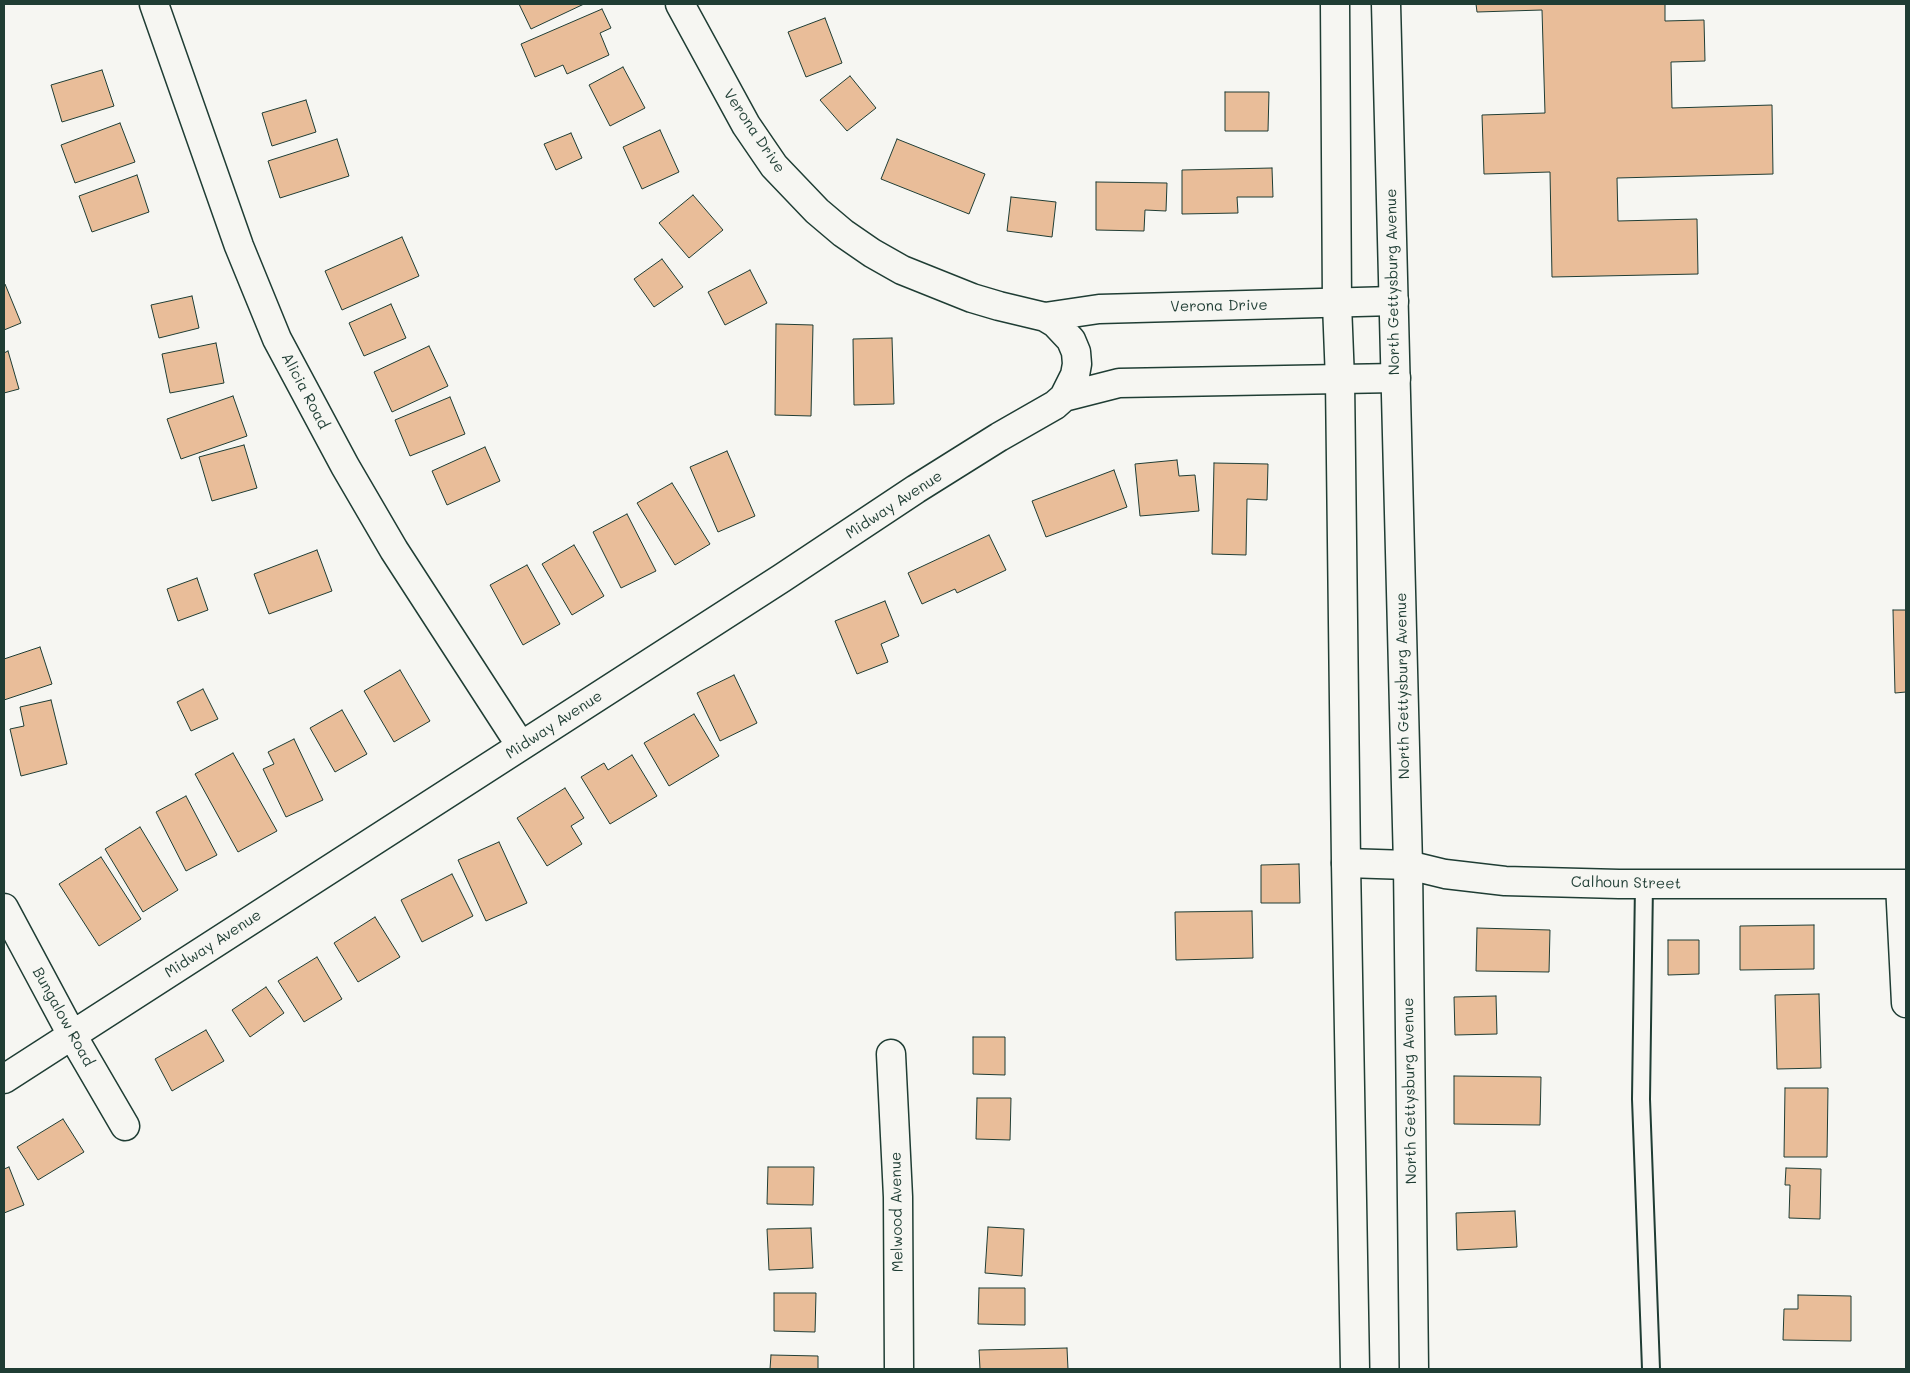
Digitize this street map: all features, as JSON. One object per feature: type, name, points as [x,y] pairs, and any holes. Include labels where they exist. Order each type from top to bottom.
[{"type":"street","name":"Alicia Road","points":[[154,4],[239,246],[277,339],[345,466],[394,550],[521,746]]},
{"type":"street","name":"Verona Drive","points":[[680,4],[722,82],[774,166],[817,211],[865,248],[902,270],[972,298],[1045,317],[1099,309],[1394,301]]},
{"type":"street","points":[[1334,4],[1337,304],[1340,380],[1355,1369]]},
{"type":"street","name":"North Gettysburg Avenue","points":[[1386,4],[1408,865],[1414,1369]]},
{"type":"street","name":"Verona Drive","points":[[1045,317],[1064,331],[1071,340],[1076,352]]},
{"type":"street","name":"Midway Avenue","points":[[4,1079],[797,568],[916,489],[1054,405],[1064,397],[1075,375],[1077,364],[1076,352]]},
{"type":"street","points":[[1064,397],[1119,383],[1396,378]]},
{"type":"street","name":"Calhoun Street","points":[[1346,862],[1408,865],[1445,874],[1505,881],[1644,884],[1903,884]]},
{"type":"street","points":[[1903,884],[1906,1003]]},
{"type":"street","name":"Bungalow Road","points":[[4,908],[72,1035],[125,1126]]},
{"type":"street","name":"Melwood Avenue","points":[[891,1054],[898,1197],[899,1369]]},
{"type":"lane","points":[[1644,884],[1641,1099],[1651,1369]]},
{"type":"building","points":[[519,4],[584,4],[531,29]]},
{"type":"building","points":[[1476,4],[1665,4],[1665,21],[1704,20],[1705,61],[1671,62],[1672,108],[1772,105],[1773,174],[1617,178],[1618,221],[1697,219],[1698,274],[1552,277],[1550,172],[1484,174],[1482,115],[1545,113],[1542,10],[1477,12]]},
{"type":"building","points":[[602,9],[611,28],[600,33],[609,55],[567,74],[563,65],[535,77],[521,44]]},
{"type":"building","points":[[825,18],[842,63],[806,77],[788,32]]},
{"type":"building","points":[[623,67],[645,108],[610,126],[589,85]]},
{"type":"building","points":[[102,70],[114,106],[62,122],[51,85]]},
{"type":"building","points":[[850,76],[876,108],[847,131],[820,100]]},
{"type":"building","points":[[1225,92],[1269,92],[1268,131],[1225,131]]},
{"type":"building","points":[[306,100],[316,132],[272,146],[262,113]]},
{"type":"building","points":[[120,123],[135,162],[75,183],[61,145]]},
{"type":"building","points":[[660,130],[679,172],[642,189],[623,147]]},
{"type":"building","points":[[571,133],[582,158],[556,170],[544,144]]},
{"type":"building","points":[[337,139],[349,176],[280,198],[268,161]]},
{"type":"building","points":[[897,139],[985,174],[969,214],[881,179]]},
{"type":"building","points":[[1272,168],[1273,197],[1237,197],[1238,213],[1182,214],[1182,170]]},
{"type":"building","points":[[137,175],[149,212],[92,232],[79,196]]},
{"type":"building","points":[[1096,182],[1167,183],[1166,211],[1145,210],[1144,231],[1096,230]]},
{"type":"building","points":[[693,195],[723,230],[689,258],[659,223]]},
{"type":"building","points":[[1011,197],[1056,202],[1052,237],[1007,231]]},
{"type":"building","points":[[402,237],[419,276],[342,310],[325,271]]},
{"type":"building","points":[[662,259],[683,287],[654,307],[634,279]]},
{"type":"building","points":[[750,270],[767,303],[725,325],[708,292]]},
{"type":"building","points":[[4,284],[21,323],[4,330]]},
{"type":"building","points":[[192,296],[199,328],[159,338],[151,305]]},
{"type":"building","points":[[391,304],[406,338],[364,356],[349,323]]},
{"type":"building","points":[[776,324],[813,325],[811,416],[775,415]]},
{"type":"building","points":[[892,338],[894,404],[854,405],[853,339]]},
{"type":"building","points":[[216,343],[224,383],[170,393],[162,354]]},
{"type":"building","points":[[429,346],[448,386],[392,412],[374,372]]},
{"type":"building","points":[[8,351],[19,389],[4,393],[4,353]]},
{"type":"building","points":[[233,396],[247,436],[181,459],[167,419]]},
{"type":"building","points":[[450,397],[465,434],[410,456],[395,420]]},
{"type":"building","points":[[244,445],[257,488],[212,501],[199,457]]},
{"type":"building","points":[[485,447],[500,481],[447,505],[432,471]]},
{"type":"building","points":[[727,451],[755,516],[718,532],[690,467]]},
{"type":"building","points":[[1177,460],[1179,476],[1195,475],[1199,511],[1140,516],[1135,464]]},
{"type":"building","points":[[1214,463],[1268,464],[1267,500],[1247,499],[1246,555],[1212,554]]},
{"type":"building","points":[[1114,470],[1127,507],[1046,537],[1032,501]]},
{"type":"building","points":[[672,483],[710,544],[675,565],[637,503]]},
{"type":"building","points":[[627,514],[656,571],[621,588],[593,532]]},
{"type":"building","points":[[989,535],[1006,570],[957,593],[955,589],[922,604],[908,573]]},
{"type":"building","points":[[574,545],[604,596],[572,615],[542,564]]},
{"type":"building","points":[[317,550],[332,591],[269,614],[254,574]]},
{"type":"building","points":[[527,565],[560,624],[523,645],[490,585]]},
{"type":"building","points":[[197,578],[208,610],[178,621],[167,589]]},
{"type":"building","points":[[885,601],[899,636],[881,644],[888,662],[857,674],[835,621]]},
{"type":"building","points":[[1893,610],[1906,610],[1906,692],[1895,693]]},
{"type":"building","points":[[40,647],[52,684],[4,700],[4,659]]},
{"type":"building","points":[[400,670],[430,721],[394,742],[364,691]]},
{"type":"building","points":[[734,675],[757,723],[720,741],[697,693]]},
{"type":"building","points":[[203,689],[218,719],[191,731],[177,702]]},
{"type":"building","points":[[51,700],[67,764],[21,776],[10,729],[24,726],[20,707]]},
{"type":"building","points":[[342,710],[367,754],[335,772],[310,728]]},
{"type":"building","points":[[694,714],[719,756],[669,786],[644,743]]},
{"type":"building","points":[[294,739],[323,800],[286,817],[263,769],[274,764],[268,752]]},
{"type":"building","points":[[233,753],[277,831],[238,852],[195,774]]},
{"type":"building","points":[[632,755],[657,796],[610,824],[581,777],[604,763],[608,770]]},
{"type":"building","points":[[565,788],[584,818],[571,826],[582,844],[547,866],[517,818]]},
{"type":"building","points":[[186,796],[217,855],[186,871],[156,812]]},
{"type":"building","points":[[140,827],[178,890],[143,912],[105,849]]},
{"type":"building","points":[[499,842],[527,903],[486,921],[458,860]]},
{"type":"building","points":[[101,857],[141,919],[99,946],[59,884]]},
{"type":"building","points":[[1299,864],[1300,903],[1261,903],[1261,865]]},
{"type":"building","points":[[452,874],[473,916],[422,942],[401,900]]},
{"type":"building","points":[[1252,911],[1253,958],[1176,960],[1175,912]]},
{"type":"building","points":[[375,917],[400,957],[358,982],[334,943]]},
{"type":"building","points":[[1814,925],[1814,969],[1740,970],[1740,926]]},
{"type":"building","points":[[1477,928],[1550,930],[1549,972],[1476,971]]},
{"type":"building","points":[[1668,940],[1699,940],[1699,974],[1668,975]]},
{"type":"building","points":[[317,957],[342,999],[304,1022],[278,981]]},
{"type":"building","points":[[266,987],[284,1013],[250,1037],[232,1010]]},
{"type":"building","points":[[1819,994],[1821,1068],[1777,1069],[1775,995]]},
{"type":"building","points":[[1496,996],[1497,1034],[1455,1035],[1454,997]]},
{"type":"building","points":[[206,1030],[224,1061],[172,1091],[155,1059]]},
{"type":"building","points":[[973,1037],[1005,1037],[1005,1075],[973,1074]]},
{"type":"building","points":[[1454,1076],[1541,1077],[1540,1125],[1454,1124]]},
{"type":"building","points":[[1785,1088],[1828,1088],[1827,1157],[1784,1157]]},
{"type":"building","points":[[977,1098],[1011,1098],[1010,1140],[976,1139]]},
{"type":"building","points":[[63,1119],[84,1152],[38,1180],[17,1147]]},
{"type":"building","points":[[9,1167],[24,1205],[4,1213],[4,1169]]},
{"type":"building","points":[[768,1167],[814,1167],[813,1205],[767,1204]]},
{"type":"building","points":[[1786,1168],[1821,1169],[1820,1219],[1789,1218],[1790,1185],[1785,1185]]},
{"type":"building","points":[[1515,1211],[1517,1247],[1457,1250],[1456,1213]]},
{"type":"building","points":[[988,1227],[1024,1229],[1022,1276],[985,1273]]},
{"type":"building","points":[[811,1228],[813,1268],[769,1270],[767,1229]]},
{"type":"building","points":[[979,1288],[1025,1288],[1025,1325],[978,1324]]},
{"type":"building","points":[[774,1293],[816,1293],[815,1332],[774,1331]]},
{"type":"building","points":[[1798,1295],[1851,1296],[1851,1341],[1783,1340],[1784,1309],[1798,1309]]},
{"type":"building","points":[[1067,1348],[1068,1369],[980,1369],[979,1350]]},
{"type":"building","points":[[771,1355],[818,1356],[818,1369],[770,1369]]}]
